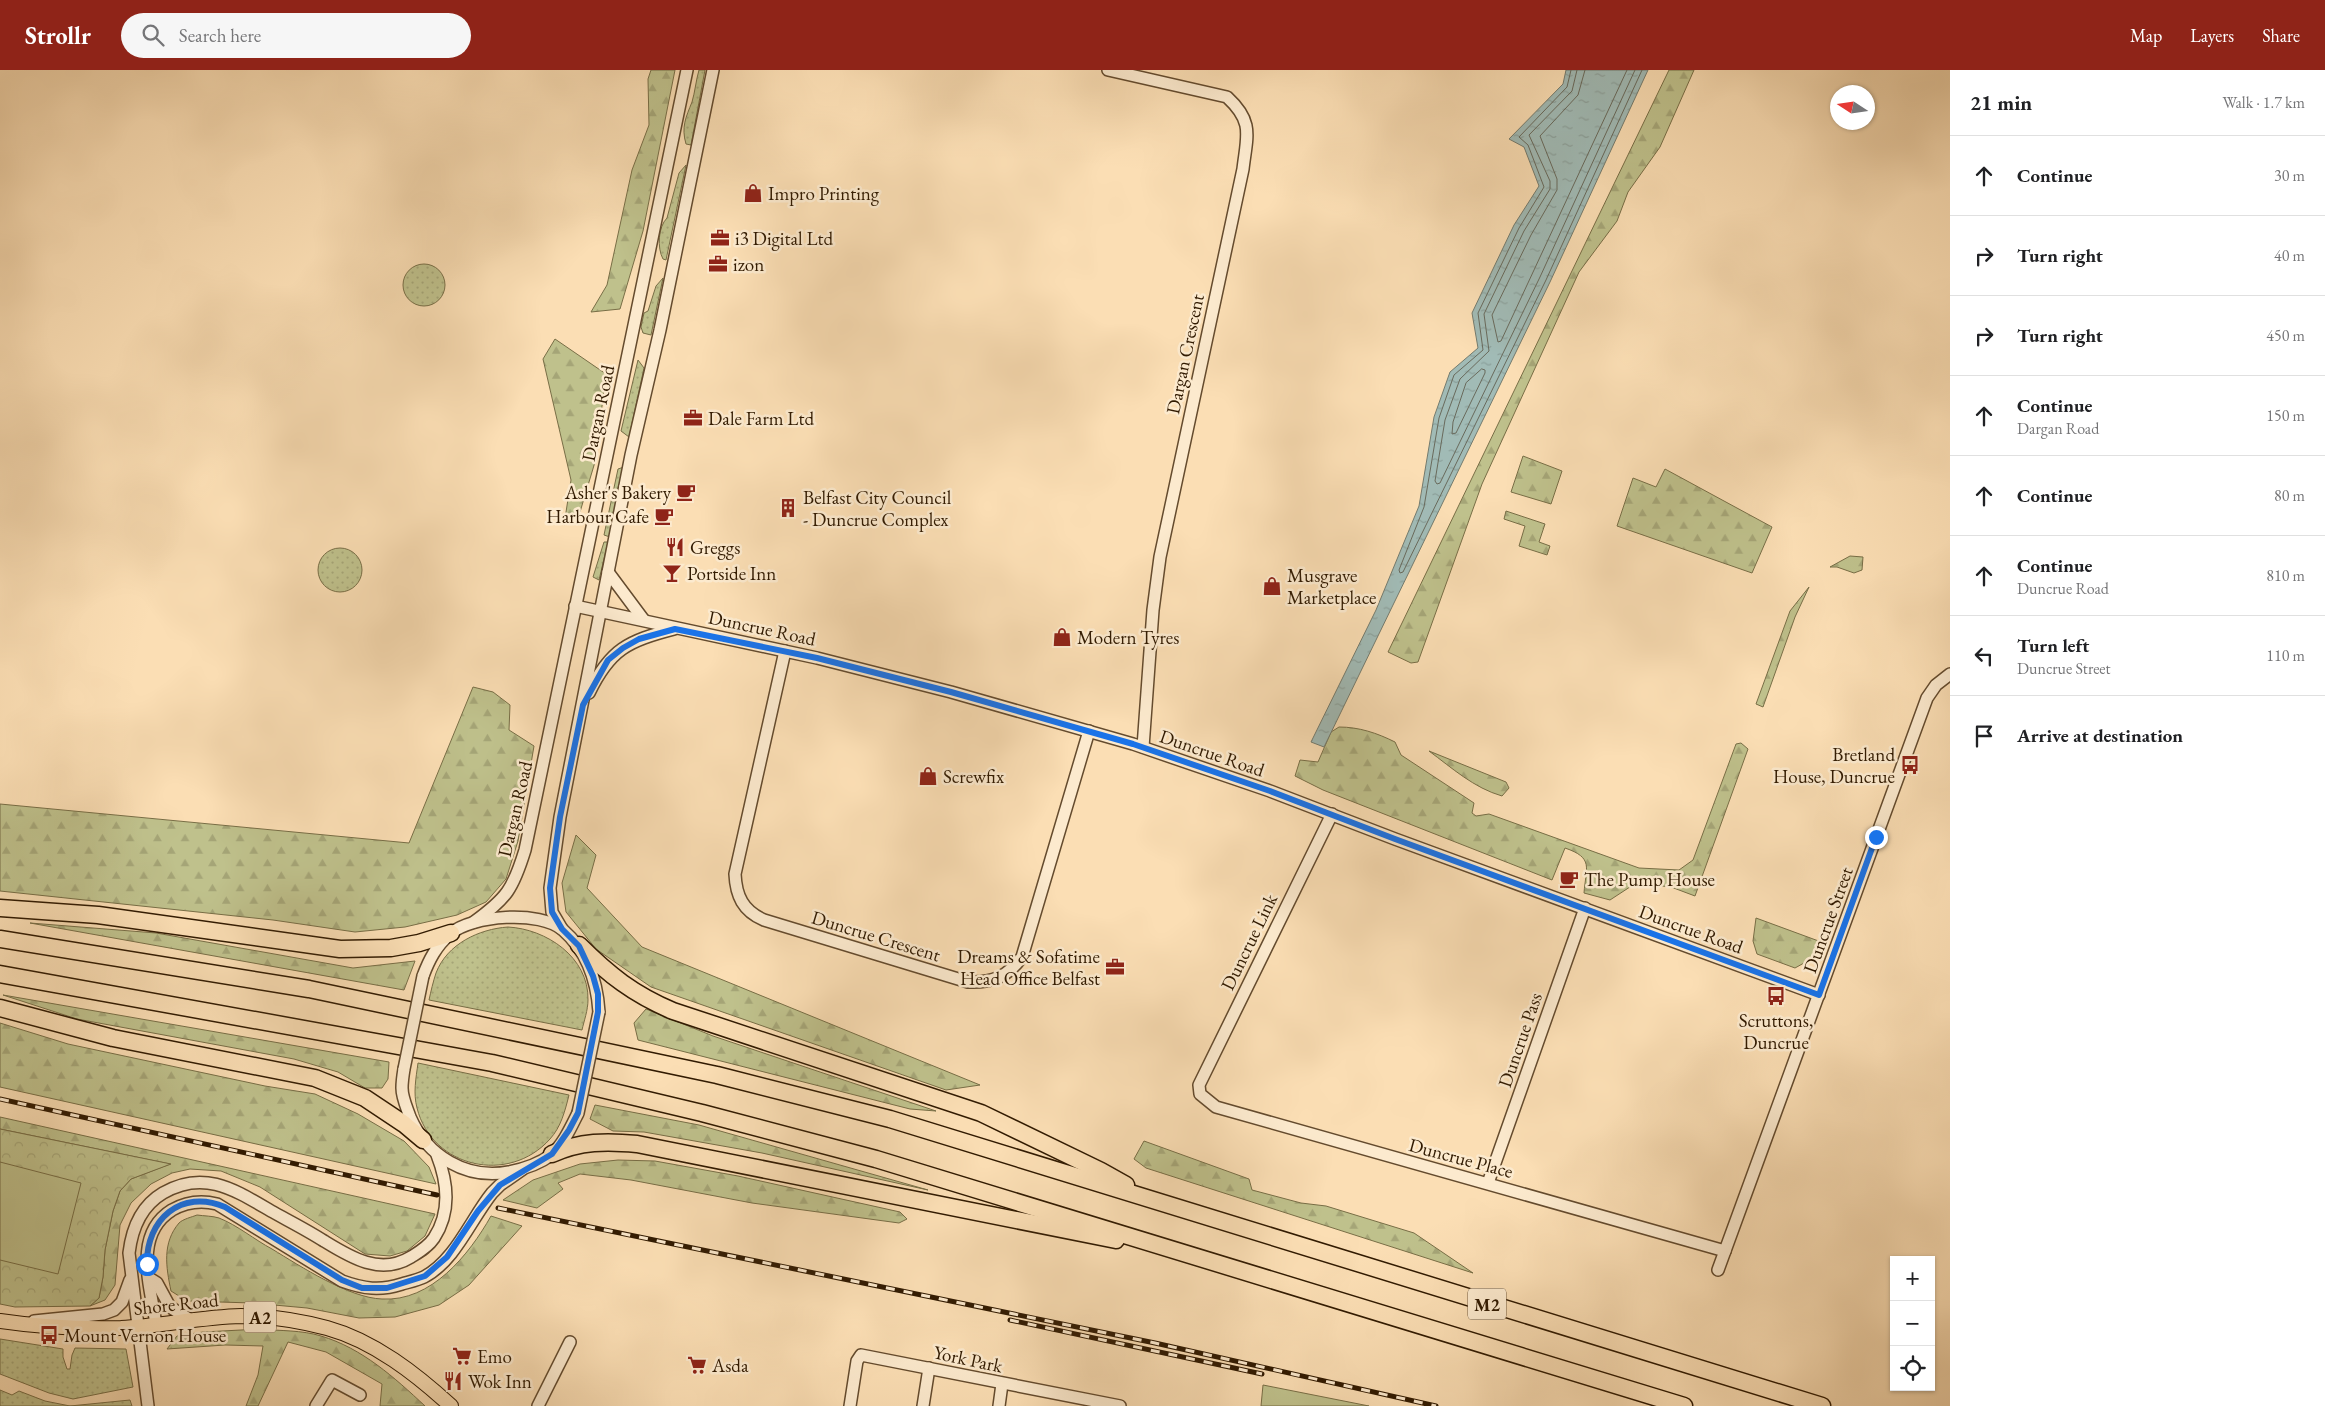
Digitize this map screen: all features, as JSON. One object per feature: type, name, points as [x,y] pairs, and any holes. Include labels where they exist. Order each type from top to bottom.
[{"type":"highway","points":[[0,908],[106,916],[340,949],[391,948],[419,943],[451,933]]},
{"type":"highway","name":"M2","points":[[0,939],[309,989],[717,1075],[890,1119],[1822,1406]]},
{"type":"highway","points":[[579,946],[609,974],[643,998],[658,1005],[981,1113],[1101,1170],[1152,1200]]},
{"type":"highway","name":"M2","points":[[0,974],[307,1028],[511,1068],[702,1113],[876,1159],[1684,1406]]},
{"type":"highway","points":[[0,1008],[113,1038],[316,1078],[365,1098],[404,1124],[423,1140]]},
{"type":"highway","points":[[552,1154],[568,1146],[584,1143],[612,1141],[637,1144],[1089,1236],[1160,1245]]},
{"type":"main road","name":"Shore Road","points":[[0,1321],[85,1328],[261,1317],[328,1328],[349,1336],[395,1362],[416,1376],[451,1406]]},
{"type":"street","name":"Dargan Road","points":[[474,922],[494,907],[508,893],[516,878],[525,850],[687,70]]},
{"type":"street","points":[[156,1325],[147,1248],[151,1234],[161,1219],[181,1205],[208,1201],[225,1207],[342,1280],[362,1288],[387,1288],[401,1285],[425,1276],[447,1257],[492,1193],[523,1169],[552,1154],[569,1130],[578,1113],[598,1012],[598,994],[593,976],[579,946],[562,929],[552,912],[550,888],[552,866],[600,610],[713,70]]},
{"type":"street","name":"Dargan Crescent","points":[[1108,70],[1227,97],[1239,107],[1246,119],[1243,169],[1160,557],[1153,610],[1143,748]]},
{"type":"street","points":[[608,572],[643,619]]},
{"type":"street","name":"Duncrue Road","points":[[575,606],[643,619],[675,629],[785,651],[951,692],[1090,731],[1332,814],[1819,995]]},
{"type":"street","points":[[583,705],[608,660],[623,648],[639,639],[675,629]]},
{"type":"street","name":"Duncrue Crescent","points":[[785,651],[735,874],[736,889],[742,905],[753,916],[764,920],[968,982],[983,983],[995,979],[1012,971],[1022,957],[1090,731]]},
{"type":"street","name":"Duncrue Street","points":[[1718,1270],[1927,698],[1936,684],[1950,674]]},
{"type":"street","name":"Duncrue Link","points":[[1198,1084],[1332,814]]},
{"type":"street","name":"Duncrue Pass","points":[[1488,1183],[1585,908]]},
{"type":"street","points":[[148,1406],[129,1253],[131,1237],[137,1220],[148,1205],[159,1195],[171,1188],[194,1182],[229,1187],[323,1240],[349,1257],[363,1262],[385,1265],[407,1260],[431,1242],[444,1218],[447,1198],[445,1176],[437,1156],[423,1140],[405,1105],[402,1089],[404,1069],[423,976],[431,955],[451,933],[474,922],[506,917],[525,918],[542,920],[562,929]]},
{"type":"street","name":"Duncrue Place","points":[[1198,1084],[1200,1094],[1216,1107],[1725,1251]]},
{"type":"street","points":[[437,1156],[464,1169],[483,1174],[499,1174],[523,1169]]},
{"type":"street","points":[[19,1324],[65,1317],[103,1314],[114,1310],[122,1302],[131,1276]]},
{"type":"street","points":[[149,1278],[157,1283],[170,1307],[192,1321]]},
{"type":"street","points":[[538,1406],[570,1342]]},
{"type":"street","name":"York Park","points":[[850,1406],[857,1362],[861,1355],[929,1368],[1072,1401],[1120,1406]]},
{"type":"street","points":[[923,1406],[929,1368]]},
{"type":"street","points":[[316,1406],[332,1380],[360,1395]]},
{"type":"street","points":[[999,1406],[1002,1384]]},
{"type":"green space","points":[[651,70],[675,70],[643,231],[620,309],[591,312],[607,285],[632,170],[649,125],[648,79]]},
{"type":"green space","points":[[699,70],[705,70],[691,145],[686,144],[684,127]]},
{"type":"green space","points":[[1669,70],[1694,70],[1660,147],[1628,192],[1617,221],[1579,272],[1482,484],[1418,662],[1411,663],[1388,652]]},
{"type":"green space","points":[[686,165],[666,260],[663,259],[661,254],[660,232],[667,218],[679,173]]},
{"type":"green space","points":[[428,264],[436,267],[442,273],[445,285],[442,297],[436,303],[420,306],[412,303],[406,297],[403,281],[406,273],[412,267]]},
{"type":"green space","points":[[663,278],[651,335],[643,333],[641,327],[644,313],[648,311],[656,286]]},
{"type":"green space","points":[[555,339],[606,374],[595,462],[580,512],[564,525],[571,480],[543,359]]},
{"type":"green space","points":[[638,360],[644,368],[629,437],[621,431]]},
{"type":"green space","points":[[1523,456],[1562,471],[1551,504],[1511,492]]},
{"type":"green space","points":[[624,467],[610,537],[604,535],[618,469]]},
{"type":"green space","points":[[1665,469],[1772,527],[1752,573],[1617,526],[1633,478],[1656,487]]},
{"type":"green space","points":[[1506,511],[1545,524],[1539,542],[1550,546],[1547,555],[1519,546],[1525,526],[1504,519]]},
{"type":"green space","points":[[604,542],[608,542],[599,580],[593,577]]},
{"type":"green space","points":[[340,548],[352,552],[358,558],[362,570],[358,582],[352,588],[340,592],[328,588],[322,582],[318,570],[322,558],[328,552]]},
{"type":"green space","points":[[1850,556],[1863,557],[1862,570],[1854,573],[1837,567],[1830,567]]},
{"type":"green space","points":[[1809,587],[1795,617],[1763,707],[1756,704],[1790,611]]},
{"type":"green space","points":[[473,687],[493,692],[510,705],[509,730],[534,746],[518,841],[506,879],[486,902],[457,915],[405,927],[355,932],[273,920],[0,891],[0,804],[409,843]]},
{"type":"green space","points":[[1339,727],[1368,731],[1395,742],[1401,755],[1474,803],[1472,813],[1476,816],[1489,814],[1639,868],[1679,870],[1693,860],[1736,744],[1741,743],[1748,749],[1695,896],[1671,887],[1636,883],[1610,900],[1584,893],[1586,864],[1580,856],[1565,848],[1552,880],[1323,790],[1295,776],[1300,760],[1318,762],[1331,732]]},
{"type":"green space","points":[[1429,751],[1506,782],[1509,788],[1502,796],[1482,788]]},
{"type":"green space","points":[[576,835],[596,855],[587,888],[642,947],[980,1085],[946,1090],[651,987],[596,949],[566,912],[562,883]]},
{"type":"green space","points":[[1756,918],[1824,943],[1813,958],[1795,968],[1757,954],[1753,941]]},
{"type":"green space","points":[[30,923],[156,933],[353,968],[415,961],[404,990]]},
{"type":"green space","points":[[508,927],[537,933],[563,948],[573,959],[581,971],[586,985],[588,1000],[582,1030],[429,1000],[436,973],[441,963],[456,946],[475,935],[497,928]]},
{"type":"green space","points":[[3,995],[389,1062],[388,1079],[382,1088],[365,1088],[338,1072],[294,1059],[77,1019]]},
{"type":"green space","points":[[646,1009],[713,1036],[936,1111],[910,1109],[638,1040],[634,1023]]},
{"type":"green space","points":[[0,1023],[68,1044],[265,1086],[315,1094],[358,1114],[404,1141],[429,1167],[436,1184],[0,1087]]},
{"type":"green space","points":[[418,1063],[569,1095],[557,1129],[550,1139],[533,1153],[514,1162],[494,1165],[474,1163],[455,1156],[438,1145],[425,1128],[416,1102],[415,1091]]},
{"type":"green space","points":[[595,1105],[699,1125],[928,1190],[762,1153],[644,1132],[613,1131],[590,1119]]},
{"type":"green space","points":[[0,1117],[435,1214],[425,1236],[407,1251],[390,1256],[365,1254],[260,1187],[221,1171],[190,1169],[172,1173],[151,1184],[131,1203],[120,1225],[115,1285],[105,1300],[90,1306],[99,1298],[105,1250],[113,1211],[120,1191],[131,1179],[170,1164],[0,1129]]},
{"type":"green space","points":[[0,1129],[171,1164],[131,1179],[120,1191],[113,1211],[105,1250],[99,1298],[90,1306],[15,1307],[0,1304]]},
{"type":"green space","points":[[1144,1141],[1249,1179],[1252,1190],[1301,1203],[1326,1206],[1414,1233],[1473,1273],[1146,1168],[1134,1159]]},
{"type":"green space","points":[[618,1160],[655,1161],[738,1176],[900,1212],[907,1219],[899,1223],[752,1203],[631,1180],[580,1174],[558,1183],[563,1189],[537,1208],[503,1200],[533,1180],[580,1164]]},
{"type":"green space","points":[[0,1162],[81,1183],[58,1274],[0,1260]]},
{"type":"green space","points":[[197,1215],[217,1217],[226,1221],[325,1280],[355,1293],[382,1299],[400,1298],[417,1293],[447,1273],[472,1246],[491,1216],[522,1226],[469,1285],[439,1305],[395,1317],[359,1318],[307,1308],[252,1303],[187,1301],[171,1291],[167,1264],[170,1239],[179,1223]]},
{"type":"green space","points":[[260,1329],[306,1333],[336,1341],[377,1365],[425,1406],[380,1406],[382,1384],[326,1352],[288,1342],[258,1406],[246,1406],[258,1375],[263,1346],[225,1345],[167,1349],[177,1336],[203,1332]]},
{"type":"green space","points":[[0,1339],[63,1349],[63,1357],[67,1369],[70,1369],[75,1348],[126,1349],[133,1387],[73,1399],[49,1393],[0,1374]]},
{"type":"green space","points":[[1263,1385],[1369,1406],[1261,1406]]},
{"type":"green space","points":[[0,1390],[12,1395],[19,1391],[45,1401],[70,1406],[0,1406]]},
{"type":"green space","points":[[130,1400],[132,1406],[70,1406]]},
{"type":"water","points":[[1566,70],[1648,70],[1550,282],[1324,747],[1311,742],[1376,610],[1419,506],[1434,417],[1450,372],[1478,348],[1472,313],[1514,225],[1539,186],[1524,147],[1509,139],[1563,84]]},
{"type":"railway","points":[[0,1099],[437,1195]]},
{"type":"railway","points":[[498,1208],[1155,1343],[1436,1406]]},
{"type":"railway","points":[[1010,1320],[1262,1374]]},
{"type":"place","name":"Impro Printing","points":[[753,193]]},
{"type":"place","name":"i3 Digital Ltd","points":[[720,238]]},
{"type":"place","name":"izon","points":[[718,264]]},
{"type":"place","name":"Dale Farm Ltd","points":[[693,418]]},
{"type":"place","name":"Asher's Bakery","points":[[686,492]]},
{"type":"place","name":"Belfast City Council - Duncrue Complex","points":[[788,508]]},
{"type":"place","name":"Harbour Cafe","points":[[664,516]]},
{"type":"place","name":"Greggs","points":[[675,547]]},
{"type":"place","name":"Portside Inn","points":[[672,573]]},
{"type":"place","name":"Musgrave Marketplace","points":[[1272,586]]},
{"type":"place","name":"Modern Tyres","points":[[1062,637]]},
{"type":"place","name":"Bretland House, Duncrue","points":[[1910,765]]},
{"type":"place","name":"Screwfix","points":[[928,776]]},
{"type":"place","name":"The Pump House","points":[[1569,879]]},
{"type":"place","name":"Dreams & Sofatime Head Office Belfast","points":[[1115,967]]},
{"type":"place","name":"Scruttons, Duncrue","points":[[1776,996]]},
{"type":"place","name":"Mount Vernon House","points":[[49,1335]]},
{"type":"place","name":"Emo","points":[[462,1356]]},
{"type":"place","name":"Asda","points":[[697,1365]]},
{"type":"place","name":"Wok Inn","points":[[453,1381]]},
{"type":"route","points":[[147,1264],[147,1248],[151,1234],[161,1219],[181,1205],[208,1201],[225,1207],[342,1280],[362,1288],[373,1289],[401,1285],[425,1276],[447,1257],[478,1211],[500,1185],[523,1169],[552,1154],[569,1130],[578,1113],[598,1012],[598,994],[593,976],[579,946],[562,929],[552,912],[550,888],[560,817],[583,705],[594,682],[608,660],[623,648],[639,639],[675,629],[817,658],[951,692],[1133,744],[1270,791],[1819,995],[1876,837]]}]
